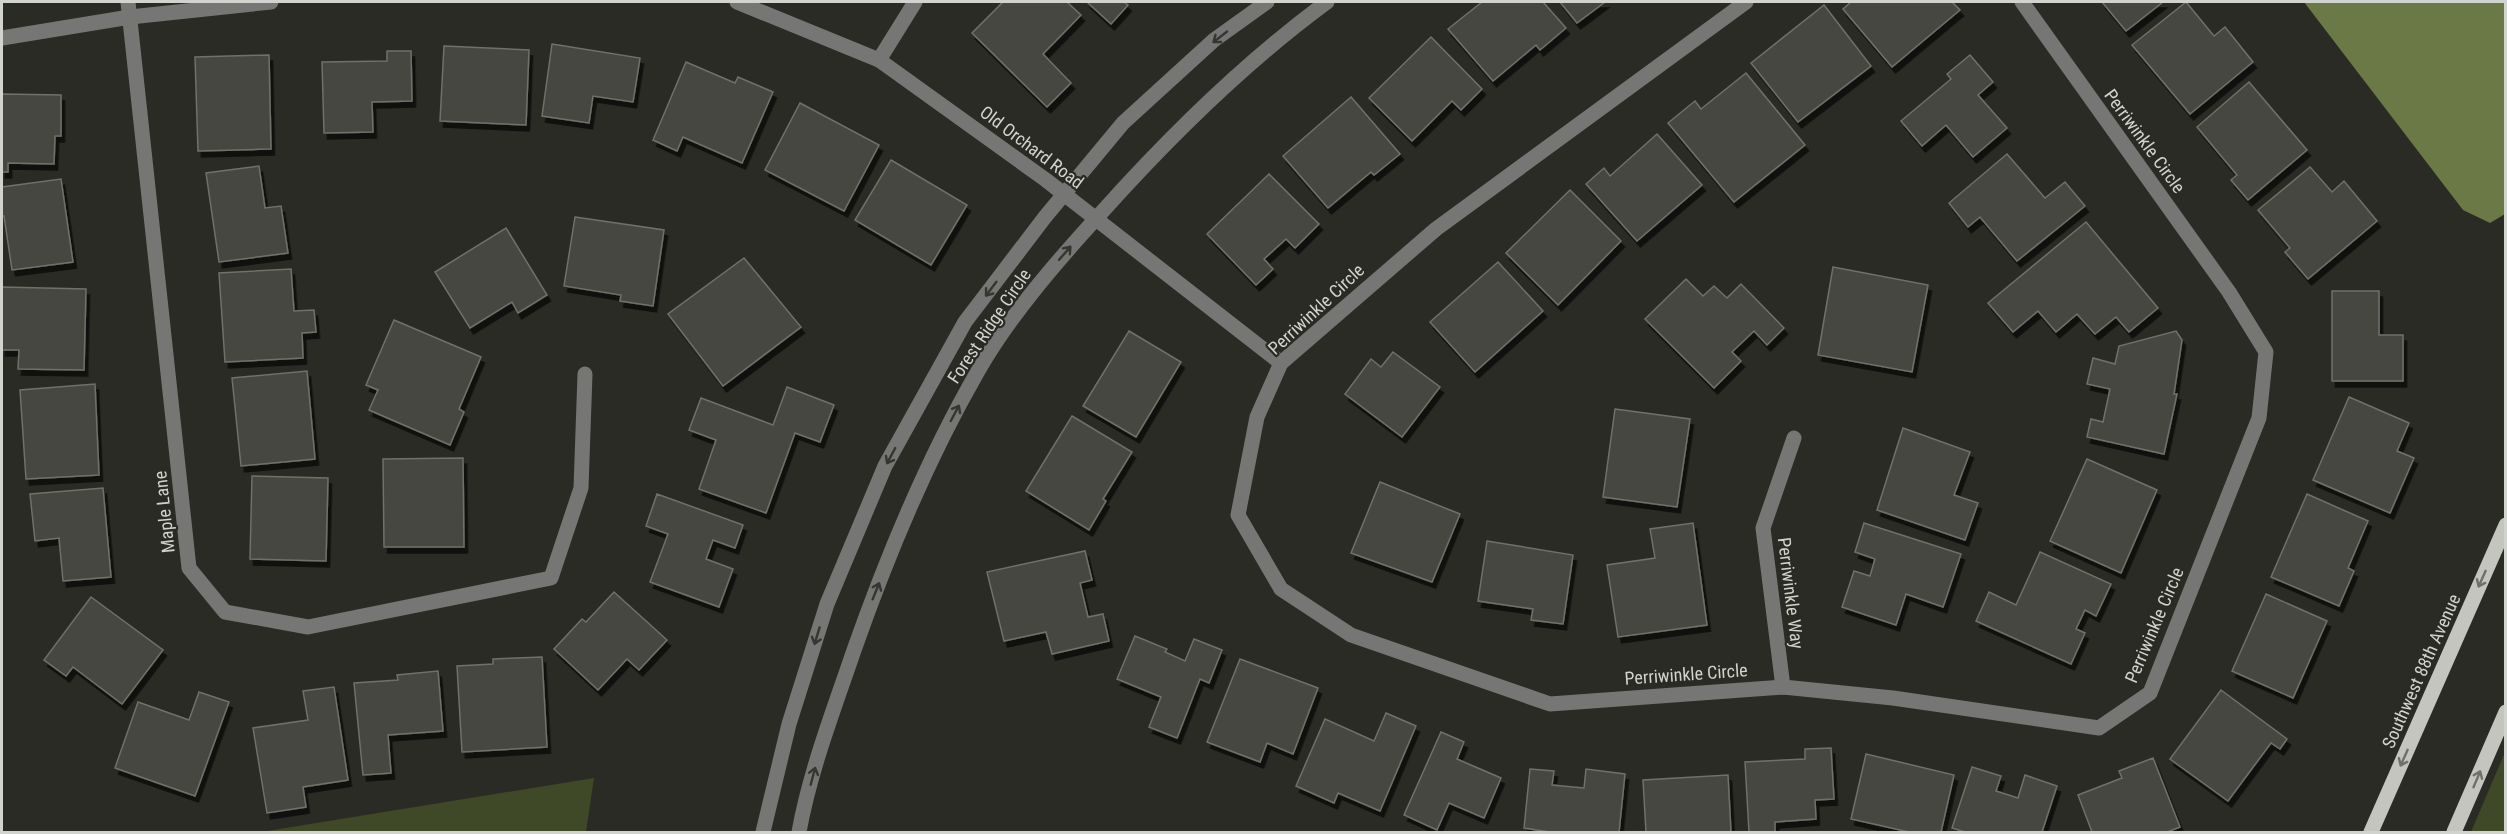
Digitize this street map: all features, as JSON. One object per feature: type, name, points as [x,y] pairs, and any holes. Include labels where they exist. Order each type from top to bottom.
[{"type":"main road","name":"Southwest 88th Avenue","points":[[2371,832],[2505,525]]},
{"type":"main road","points":[[2454,832],[2505,711]]},
{"type":"street","points":[[2,38],[129,9],[271,2]]},
{"type":"street","name":"Old Orchard Road","points":[[737,2],[879,60],[1064,194],[1281,363]]},
{"type":"street","points":[[879,60],[915,2]]},
{"type":"street","name":"Forest Ridge Circle","points":[[763,832],[789,724],[826,604],[885,466],[965,322],[1064,194],[1123,123],[1215,40],[1267,2]]},
{"type":"street","name":"Forest Ridge Circle","points":[[799,832],[820,748],[862,627],[923,474],[979,369],[1062,255],[1183,124],[1280,36],[1327,2]]},
{"type":"street","name":"Perriwinkle Circle","points":[[1746,2],[1436,229],[1281,363],[1257,417],[1238,516],[1281,589],[1351,635],[1550,704],[1783,687],[1893,698],[2099,728],[2150,693],[2259,418],[2266,352],[2229,292],[2022,2]]},
{"type":"street","name":"Maple Lane","points":[[129,9],[189,568],[225,612],[308,627],[550,578],[581,488],[585,374]]},
{"type":"street","name":"Perriwinkle Way","points":[[1783,687],[1763,528],[1794,438]]},
{"type":"shaded area","points":[[2304,2],[2505,2],[2505,214],[2490,223],[2463,210]]},
{"type":"shaded area","points":[[2505,752],[2505,832],[2471,832]]},
{"type":"shaded area","points":[[594,778],[586,832],[261,832]]},
{"type":"building","points":[[1003,2],[1067,2],[1081,15],[1043,54],[1071,83],[1047,107],[972,33]]},
{"type":"building","points":[[1087,2],[1124,2],[1128,5],[1111,24]]},
{"type":"building","points":[[1482,2],[1543,2],[1566,28],[1540,50],[1536,45],[1493,81],[1448,29]]},
{"type":"building","points":[[1560,2],[1605,2],[1577,23]]},
{"type":"building","points":[[1851,2],[1952,2],[1960,10],[1892,67],[1843,9]]},
{"type":"building","points":[[2102,2],[2163,2],[2126,31]]},
{"type":"building","points":[[2186,2],[2214,36],[2225,27],[2253,62],[2190,114],[2132,45]]},
{"type":"building","points":[[1824,5],[1871,66],[1798,122],[1751,63]]},
{"type":"building","points":[[1431,37],[1482,89],[1461,110],[1452,101],[1412,141],[1369,98]]},
{"type":"building","points":[[552,44],[640,58],[633,102],[593,96],[589,123],[542,116]]},
{"type":"building","points":[[444,46],[529,50],[526,125],[440,121]]},
{"type":"building","points":[[387,51],[411,51],[412,101],[372,102],[373,132],[324,133],[322,62],[387,61]]},
{"type":"building","points":[[269,55],[271,149],[198,151],[195,57]]},
{"type":"building","points":[[1970,55],[1993,82],[1978,95],[2007,128],[1973,157],[1946,125],[1922,146],[1901,121],[1951,79],[1947,74]]},
{"type":"building","points":[[686,62],[735,83],[738,77],[773,92],[742,163],[683,137],[677,151],[653,140]]},
{"type":"building","points":[[1746,73],[1805,145],[1734,202],[1668,123],[1695,101],[1701,109]]},
{"type":"building","points":[[2249,82],[2307,150],[2248,200],[2231,180],[2237,175],[2197,127]]},
{"type":"building","points":[[2,94],[61,95],[61,136],[55,136],[54,164],[8,163],[8,172],[2,172]]},
{"type":"building","points":[[1351,97],[1400,154],[1374,175],[1371,172],[1328,208],[1283,156]]},
{"type":"building","points":[[800,103],[879,145],[844,211],[765,170]]},
{"type":"building","points":[[1657,134],[1702,185],[1637,241],[1586,184],[1604,168],[1610,176]]},
{"type":"building","points":[[2007,154],[2045,198],[2065,182],[2085,206],[2017,261],[1980,217],[1968,227],[1949,203]]},
{"type":"building","points":[[891,160],[967,205],[931,265],[855,220]]},
{"type":"building","points":[[259,166],[265,208],[281,206],[288,253],[219,262],[206,173]]},
{"type":"building","points":[[2310,167],[2332,192],[2344,181],[2377,221],[2308,279],[2285,252],[2290,248],[2258,210]]},
{"type":"building","points":[[1269,174],[1319,224],[1295,248],[1286,239],[1264,259],[1273,269],[1256,285],[1207,234]]},
{"type":"building","points":[[61,179],[73,262],[12,270],[4,216],[2,216],[2,187]]},
{"type":"building","points":[[1570,190],[1621,241],[1558,305],[1506,253]]},
{"type":"building","points":[[575,217],[664,230],[653,306],[620,301],[621,295],[564,286]]},
{"type":"building","points":[[2086,222],[2158,308],[2129,332],[2116,317],[2095,334],[2077,314],[2056,332],[2038,311],[2013,332],[1988,303]]},
{"type":"building","points":[[506,228],[547,295],[518,313],[512,302],[470,328],[435,272]]},
{"type":"building","points":[[744,258],[801,327],[723,386],[668,314]]},
{"type":"building","points":[[1498,262],[1543,311],[1475,372],[1430,322]]},
{"type":"building","points":[[1833,267],[1928,285],[1912,372],[1818,355]]},
{"type":"building","points":[[291,269],[294,311],[314,310],[316,332],[302,333],[303,358],[225,362],[219,273]]},
{"type":"building","points":[[1686,279],[1703,296],[1714,286],[1727,298],[1741,284],[1784,328],[1767,345],[1754,331],[1732,352],[1741,361],[1714,388],[1645,319]]},
{"type":"building","points":[[2,287],[86,289],[84,370],[18,369],[19,350],[2,350]]},
{"type":"building","points":[[2332,291],[2379,291],[2379,335],[2403,335],[2403,381],[2332,381]]},
{"type":"building","points":[[394,320],[481,357],[459,409],[464,412],[450,445],[369,410],[378,390],[366,385]]},
{"type":"building","points":[[1129,331],[1181,362],[1136,437],[1083,406]]},
{"type":"building","points":[[2176,331],[2182,340],[2174,394],[2177,394],[2164,454],[2087,437],[2091,419],[2103,422],[2110,389],[2087,384],[2093,358],[2115,364],[2119,346]]},
{"type":"building","points":[[1393,352],[1440,387],[1402,437],[1345,394],[1371,359],[1381,367]]},
{"type":"building","points":[[307,371],[315,459],[241,466],[232,378]]},
{"type":"building","points":[[95,384],[99,475],[26,479],[20,390]]},
{"type":"building","points":[[787,387],[834,405],[820,442],[795,433],[766,513],[699,489],[716,440],[689,430],[701,398],[773,425]]},
{"type":"building","points":[[2349,397],[2409,423],[2397,451],[2414,458],[2390,513],[2313,480]]},
{"type":"building","points":[[1615,409],[1690,419],[1677,507],[1603,497]]},
{"type":"building","points":[[1072,416],[1132,452],[1103,499],[1106,501],[1089,530],[1026,491]]},
{"type":"building","points":[[1903,428],[1970,452],[1954,495],[1978,503],[1965,540],[1877,510]]},
{"type":"building","points":[[463,458],[464,547],[384,547],[383,459]]},
{"type":"building","points":[[2087,459],[2157,490],[2121,573],[2050,541]]},
{"type":"building","points":[[252,476],[328,478],[326,561],[250,559]]},
{"type":"building","points":[[1380,482],[1460,514],[1432,582],[1351,553]]},
{"type":"building","points":[[103,488],[111,577],[63,581],[59,538],[35,541],[30,494]]},
{"type":"building","points":[[657,494],[743,525],[735,548],[713,540],[706,559],[733,569],[719,607],[650,582],[668,534],[646,526]]},
{"type":"building","points":[[2307,494],[2368,521],[2348,568],[2354,571],[2339,606],[2271,577]]},
{"type":"building","points":[[1693,523],[1707,625],[1618,637],[1607,565],[1655,558],[1650,529]]},
{"type":"building","points":[[1864,523],[1961,554],[1943,607],[1906,594],[1896,625],[1842,607],[1854,571],[1870,576],[1875,559],[1855,552]]},
{"type":"building","points":[[1487,541],[1573,555],[1563,624],[1531,620],[1533,609],[1478,601]]},
{"type":"building","points":[[1085,551],[1092,580],[1080,583],[1088,617],[1103,614],[1109,641],[1052,654],[1046,632],[1004,641],[987,572]]},
{"type":"building","points":[[2040,552],[2111,584],[2096,616],[2085,610],[2076,629],[2085,633],[2071,664],[1976,621],[1989,592],[2016,605]]},
{"type":"building","points":[[614,592],[667,640],[639,670],[627,659],[598,690],[554,649],[582,619],[586,622]]},
{"type":"building","points":[[2266,594],[2327,621],[2293,698],[2232,671]]},
{"type":"building","points":[[91,597],[163,650],[122,704],[73,667],[66,676],[44,660]]},
{"type":"building","points":[[1135,636],[1167,649],[1165,652],[1185,661],[1194,639],[1222,650],[1209,683],[1200,679],[1177,738],[1149,727],[1161,697],[1117,679]]},
{"type":"building","points":[[542,657],[547,747],[462,752],[457,666],[493,664],[493,659]]},
{"type":"building","points":[[1240,659],[1318,688],[1293,754],[1267,743],[1260,762],[1207,742]]},
{"type":"building","points":[[438,671],[443,731],[388,735],[391,773],[363,775],[354,683],[398,680],[397,675]]},
{"type":"building","points":[[334,687],[348,780],[303,787],[306,807],[267,813],[253,728],[308,720],[303,691]]},
{"type":"building","points":[[2221,690],[2287,739],[2280,749],[2271,743],[2228,801],[2170,759]]},
{"type":"building","points":[[199,692],[229,702],[195,796],[115,768],[138,702],[189,720]]},
{"type":"building","points":[[1386,713],[1416,726],[1380,811],[1338,793],[1334,803],[1296,786],[1325,719],[1374,741]]},
{"type":"building","points":[[1441,732],[1464,742],[1457,759],[1501,778],[1484,818],[1449,803],[1437,830],[1404,815]]},
{"type":"building","points":[[1831,748],[1834,799],[1815,800],[1816,819],[1775,822],[1775,832],[1749,832],[1745,762],[1805,759],[1805,749]]},
{"type":"building","points":[[1866,754],[1954,775],[1941,832],[1909,832],[1851,819]]},
{"type":"building","points":[[2153,758],[2180,827],[2167,832],[2092,832],[2078,795],[2122,778],[2119,771]]},
{"type":"building","points":[[1972,767],[2001,776],[1996,791],[2018,798],[2025,775],[2057,786],[2042,832],[1965,832],[1952,828]]},
{"type":"building","points":[[1530,769],[1554,771],[1552,785],[1584,788],[1586,769],[1625,774],[1619,832],[1550,832],[1524,828]]},
{"type":"building","points":[[1728,775],[1731,832],[1646,832],[1643,780]]}]
